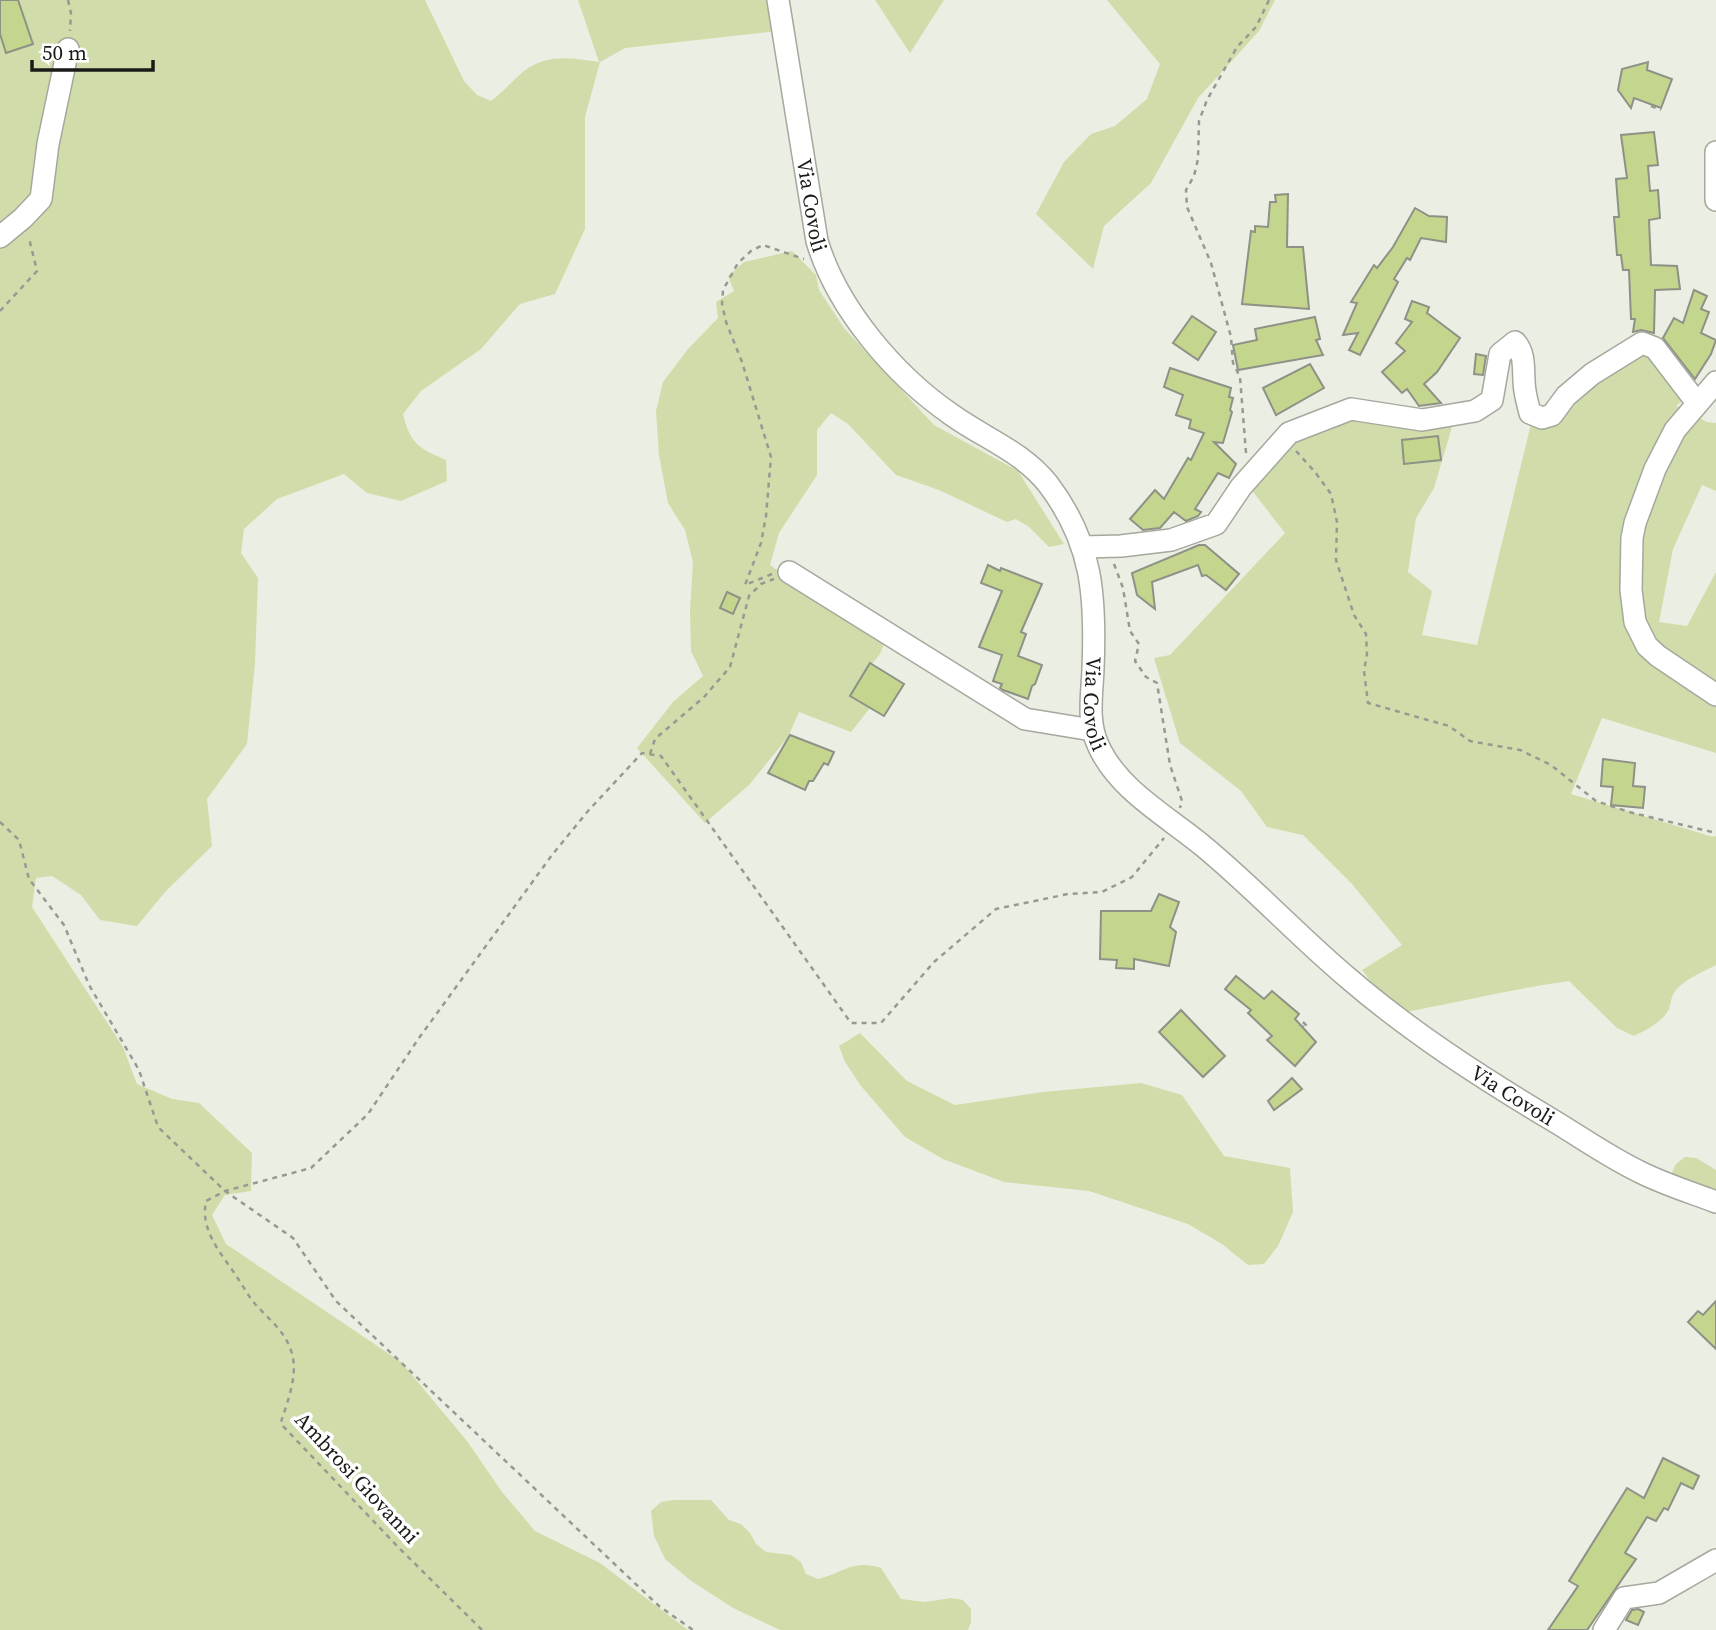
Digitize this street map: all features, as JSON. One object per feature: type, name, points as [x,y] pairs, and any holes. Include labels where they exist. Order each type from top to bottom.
[{"type":"street","name":"Via Covoli","points":[[778,0],[813,221],[827,271],[836,290],[886,355],[950,414],[1017,455],[1038,473],[1074,525],[1087,558],[1094,636],[1092,730],[1100,750],[1116,772],[1174,824],[1202,845],[1345,976],[1399,1020],[1463,1066],[1635,1170],[1716,1202]]},
{"type":"street","points":[[0,237],[41,199],[48,144],[68,49]]},
{"type":"street","points":[[1716,152],[1716,200]]},
{"type":"street","points":[[1083,547],[1171,540],[1216,524],[1241,487],[1289,433],[1351,409],[1422,420],[1475,411],[1492,400],[1500,354],[1515,342],[1520,347],[1525,370],[1524,388],[1530,413],[1542,418],[1552,415],[1566,396],[1592,374],[1642,344],[1655,348],[1697,403]]},
{"type":"street","points":[[1716,383],[1675,430],[1663,450],[1635,523],[1632,538],[1633,612],[1642,638],[1658,656],[1716,695]]},
{"type":"street","points":[[789,572],[1025,719],[1092,730]]},
{"type":"street","points":[[1604,1630],[1624,1598],[1659,1593],[1716,1560]]},
{"type":"path","points":[[68,0],[71,13],[68,49]]},
{"type":"path","points":[[1241,487],[1246,462],[1240,377],[1233,363],[1231,337],[1211,263],[1187,207],[1186,190],[1194,176],[1198,159],[1199,121],[1207,100],[1237,47],[1256,27],[1269,0]]},
{"type":"path","points":[[1651,106],[1661,110]]},
{"type":"path","points":[[0,311],[37,271],[23,218]]},
{"type":"path","points":[[789,572],[763,576],[745,585],[761,543],[771,457],[743,362],[726,322],[722,304],[723,290],[738,263],[751,251],[763,245],[785,251],[827,271]]},
{"type":"path","points":[[1284,438],[1331,494],[1337,522],[1336,560],[1354,615],[1366,634],[1364,671],[1368,704],[1449,726],[1470,741],[1520,750],[1551,765],[1596,801],[1629,812],[1716,833]]},
{"type":"path","points":[[225,1191],[311,1168],[368,1114],[419,1038],[552,855],[588,811],[642,753],[661,756],[851,1023],[881,1023],[934,962],[996,909],[1068,894],[1102,892],[1132,877],[1174,824],[1182,801],[1170,765],[1157,683],[1146,677],[1135,661],[1139,644],[1130,631],[1123,588],[1112,552],[1121,546]]},
{"type":"path","points":[[650,754],[655,739],[704,697],[730,667],[749,596],[761,584],[789,572]]},
{"type":"path","points":[[0,822],[19,840],[29,879],[64,925],[89,985],[139,1070],[158,1127],[225,1191],[293,1238],[336,1301],[659,1606],[693,1630]]},
{"type":"path","name":"Ambrosi Giovanni","points":[[225,1191],[206,1201],[205,1221],[215,1248],[291,1348],[293,1369],[282,1425],[398,1548],[482,1630]]},
{"type":"green space","points":[[0,0],[425,0],[464,81],[477,95],[491,101],[524,71],[542,61],[560,58],[599,62],[578,0],[790,0],[795,29],[625,48],[600,62],[585,117],[585,229],[555,294],[520,304],[481,349],[421,391],[403,414],[409,432],[417,444],[446,460],[447,481],[401,501],[367,493],[344,474],[277,499],[244,529],[241,553],[258,578],[255,664],[247,744],[207,799],[212,846],[166,891],[137,926],[100,920],[81,895],[52,876],[36,878],[32,907],[123,1047],[137,1084],[172,1099],[199,1103],[252,1153],[251,1191],[225,1195],[212,1215],[226,1244],[401,1362],[467,1441],[502,1492],[535,1531],[600,1563],[688,1630],[0,1630]]},
{"type":"green space","points":[[875,0],[944,0],[910,53]]},
{"type":"green space","points":[[1107,0],[1275,0],[1259,31],[1198,98],[1151,183],[1104,226],[1093,269],[1036,214],[1064,162],[1091,134],[1115,126],[1147,99],[1160,64]]},
{"type":"green space","points":[[792,251],[816,275],[819,290],[844,328],[934,425],[1018,471],[1064,544],[1049,547],[1029,527],[1016,519],[1007,522],[939,490],[896,475],[848,424],[831,413],[817,430],[817,475],[779,533],[770,565],[884,644],[872,664],[870,708],[851,732],[799,712],[788,737],[749,785],[705,823],[637,748],[673,702],[703,676],[691,651],[693,562],[685,530],[668,503],[659,455],[656,411],[663,382],[688,349],[718,318],[716,302],[734,291],[728,276],[744,262]]},
{"type":"green space","points":[[1634,339],[1693,390],[1676,406],[1707,422],[1716,423],[1716,491],[1702,485],[1673,549],[1659,622],[1687,626],[1716,572],[1716,753],[1602,718],[1571,794],[1716,836],[1716,965],[1682,984],[1673,995],[1669,1009],[1662,1018],[1634,1036],[1617,1028],[1569,981],[1396,1014],[1362,970],[1402,945],[1352,884],[1303,835],[1267,827],[1241,791],[1180,743],[1154,658],[1170,655],[1285,533],[1247,484],[1266,455],[1341,413],[1370,417],[1388,426],[1407,426],[1455,417],[1434,488],[1416,518],[1408,572],[1432,591],[1422,635],[1477,645],[1531,424]]},
{"type":"green space","points":[[860,1033],[907,1081],[955,1105],[1043,1092],[1141,1083],[1182,1095],[1224,1156],[1290,1168],[1293,1212],[1278,1246],[1264,1264],[1248,1265],[1222,1244],[1188,1224],[1089,1191],[1004,1182],[943,1159],[905,1137],[861,1086],[845,1062],[839,1046]]},
{"type":"green space","points":[[1685,1157],[1696,1158],[1716,1170],[1716,1209],[1668,1181],[1676,1164]]},
{"type":"green space","points":[[711,1500],[729,1520],[741,1524],[756,1544],[766,1552],[791,1555],[801,1562],[806,1574],[818,1579],[855,1566],[871,1566],[881,1568],[901,1599],[925,1602],[951,1598],[963,1600],[971,1609],[968,1630],[780,1630],[733,1608],[690,1580],[665,1559],[654,1536],[651,1511],[661,1502]]},
{"type":"building","points":[[0,0],[18,0],[33,44],[6,53],[0,34]]},
{"type":"building","points":[[1648,62],[1647,70],[1672,79],[1661,108],[1634,98],[1631,108],[1618,90],[1622,69]]},
{"type":"building","points":[[1654,132],[1658,165],[1648,166],[1650,191],[1658,190],[1660,218],[1649,220],[1651,265],[1677,266],[1680,289],[1655,290],[1654,333],[1641,330],[1633,332],[1635,319],[1631,319],[1629,270],[1623,270],[1621,255],[1617,255],[1614,217],[1619,217],[1616,179],[1627,178],[1621,135]]},
{"type":"building","points":[[1288,194],[1287,247],[1303,247],[1309,309],[1242,304],[1251,231],[1255,232],[1255,226],[1268,227],[1270,202],[1276,202],[1275,195]]},
{"type":"building","points":[[1415,208],[1429,216],[1447,217],[1446,242],[1421,238],[1410,260],[1407,258],[1394,279],[1398,282],[1360,355],[1349,350],[1358,333],[1343,335],[1357,303],[1351,302],[1374,265],[1377,268],[1393,247]]},
{"type":"building","points":[[1694,290],[1707,296],[1701,309],[1709,312],[1701,333],[1716,340],[1711,354],[1695,379],[1663,338],[1674,318],[1683,323]]},
{"type":"building","points":[[1412,301],[1429,307],[1427,313],[1460,338],[1437,372],[1424,384],[1441,403],[1419,406],[1407,389],[1402,393],[1382,372],[1405,351],[1396,343],[1412,322],[1405,319]]},
{"type":"building","points":[[1192,316],[1216,332],[1198,360],[1173,343]]},
{"type":"building","points":[[1315,317],[1320,339],[1316,340],[1323,355],[1238,370],[1233,345],[1257,340],[1255,329]]},
{"type":"building","points":[[1476,354],[1486,356],[1483,375],[1474,374]]},
{"type":"building","points":[[1310,364],[1324,388],[1276,415],[1263,388]]},
{"type":"building","points":[[1170,368],[1231,388],[1229,397],[1233,398],[1230,410],[1232,412],[1223,443],[1214,442],[1236,464],[1229,478],[1218,473],[1195,509],[1201,512],[1198,516],[1186,521],[1174,512],[1160,528],[1143,530],[1130,519],[1155,490],[1164,499],[1188,458],[1191,460],[1204,433],[1189,428],[1191,420],[1176,415],[1183,395],[1164,387]]},
{"type":"building","points":[[1438,436],[1441,460],[1404,464],[1402,440]]},
{"type":"building","points":[[1199,545],[1205,545],[1239,574],[1226,590],[1206,575],[1202,576],[1198,565],[1152,582],[1155,609],[1137,595],[1132,573]]},
{"type":"building","points":[[988,565],[1042,584],[1021,632],[1026,634],[1018,656],[1042,665],[1028,699],[1003,690],[1000,688],[1002,684],[993,681],[1002,655],[979,647],[1002,591],[981,583]]},
{"type":"building","points":[[727,592],[740,598],[733,614],[720,608]]},
{"type":"building","points":[[870,663],[904,684],[884,716],[850,696]]},
{"type":"building","points":[[790,735],[834,752],[828,765],[824,763],[805,790],[768,773]]},
{"type":"building","points":[[1603,759],[1635,763],[1633,786],[1645,787],[1643,808],[1611,805],[1613,787],[1601,786]]},
{"type":"building","points":[[1159,894],[1179,902],[1170,927],[1176,932],[1169,966],[1134,959],[1134,969],[1116,968],[1117,960],[1100,959],[1101,911],[1151,911]]},
{"type":"building","points":[[1236,976],[1264,999],[1272,991],[1299,1014],[1295,1019],[1316,1042],[1295,1066],[1267,1040],[1272,1036],[1248,1013],[1251,1010],[1225,989]]},
{"type":"building","points":[[1181,1010],[1225,1056],[1203,1077],[1159,1032]]},
{"type":"building","points":[[1292,1078],[1302,1089],[1274,1110],[1268,1101]]},
{"type":"building","points":[[1716,1301],[1716,1349],[1688,1322],[1698,1311],[1703,1315]]},
{"type":"building","points":[[1663,1458],[1699,1476],[1693,1489],[1681,1483],[1668,1510],[1664,1508],[1656,1521],[1647,1517],[1625,1553],[1636,1559],[1587,1630],[1548,1630],[1578,1586],[1569,1581],[1627,1488],[1644,1498]]},
{"type":"building","points":[[1632,1610],[1644,1612],[1638,1625],[1626,1620]]}]
